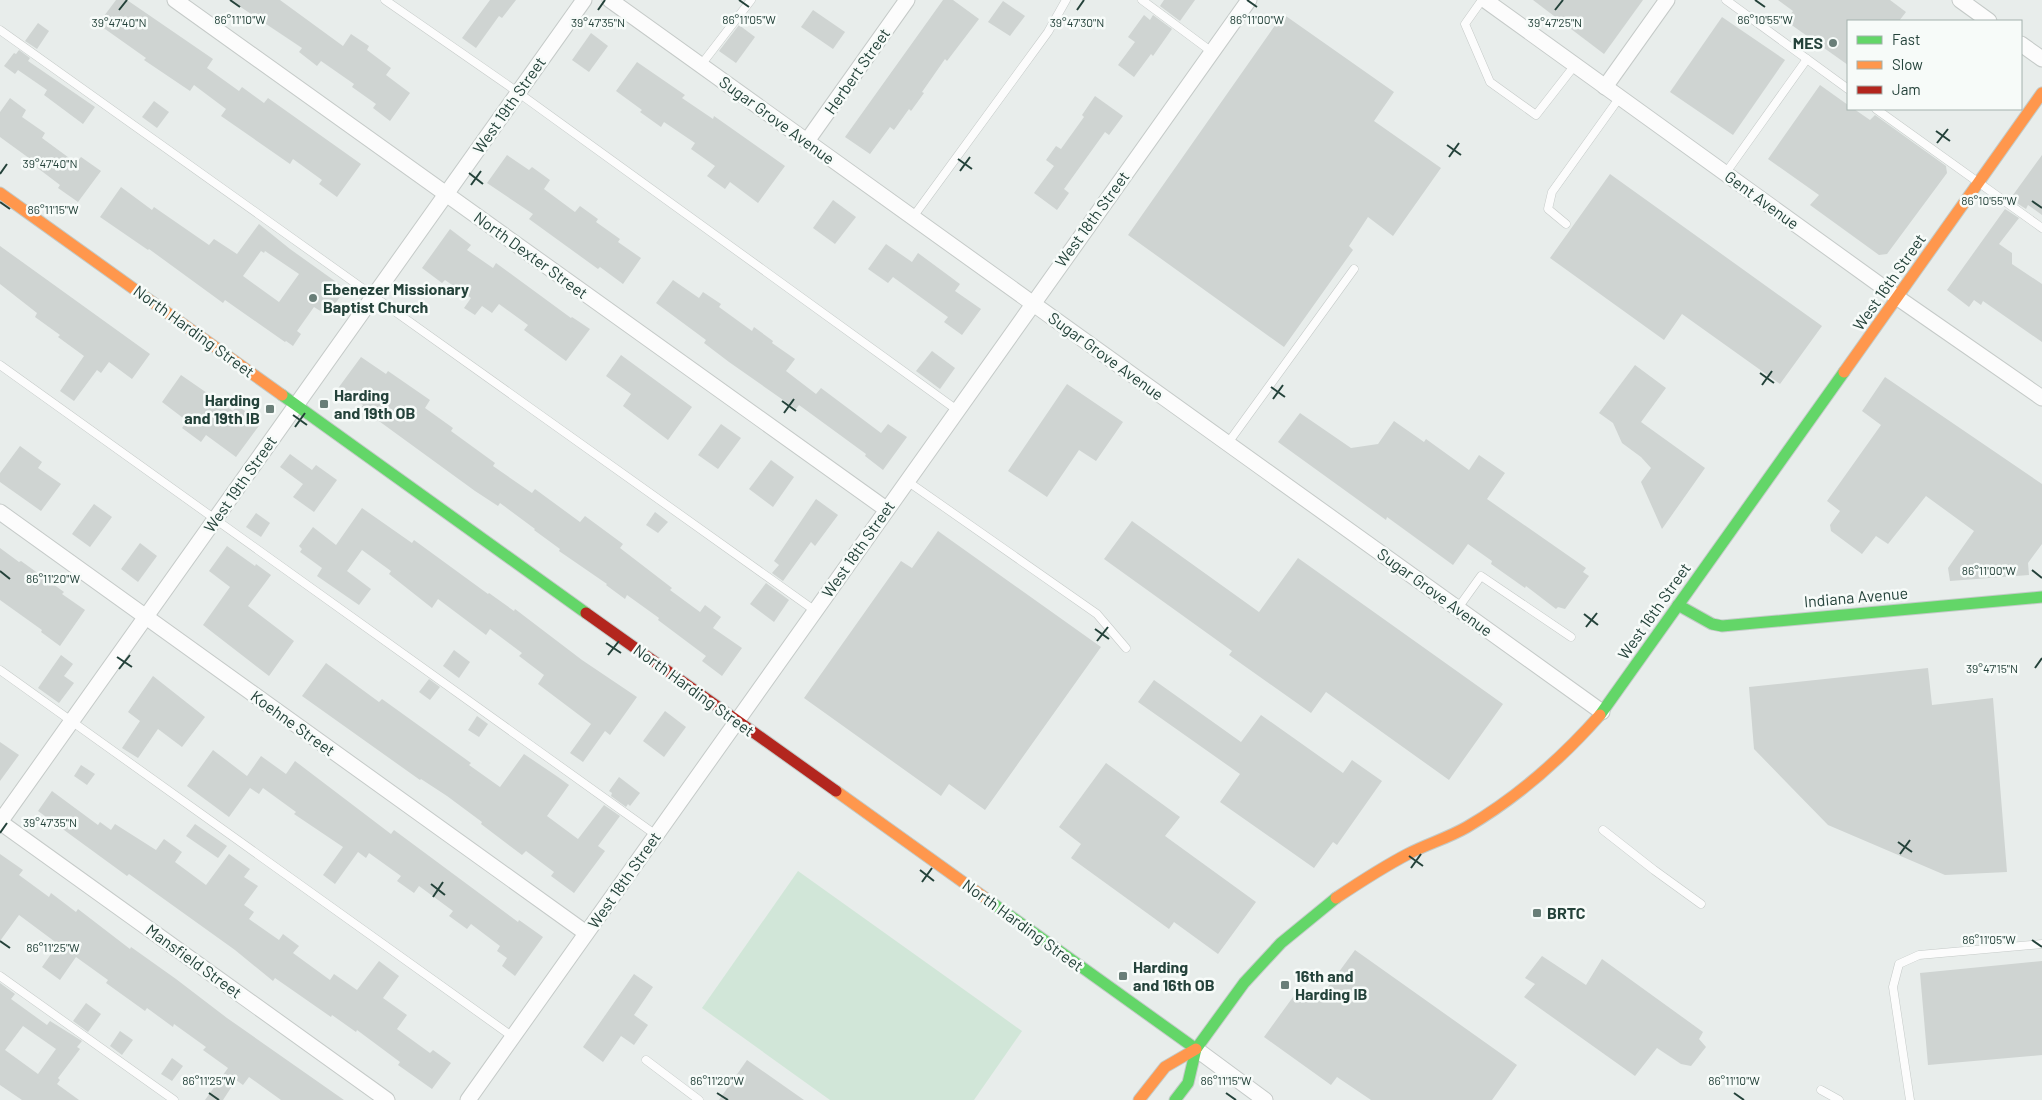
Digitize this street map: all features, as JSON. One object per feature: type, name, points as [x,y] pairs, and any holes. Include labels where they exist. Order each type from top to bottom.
[{"type":"main road","name":"West 16th Street","points":[[1175,1100],[1188,1083],[1196,1049],[1254,971],[1281,943],[1328,902],[1391,863],[1465,828],[1498,808],[1559,759],[1602,712],[2042,94]]},
{"type":"main road","name":"North Harding Street","points":[[0,192],[1196,1049]]},
{"type":"main road","name":"Indiana Avenue","points":[[1678,605],[1712,624],[1722,626],[2042,597]]},
{"type":"main road","name":"West 16th Street","points":[[1139,1100],[1165,1066],[1196,1049]]},
{"type":"street","name":"North Dexter Street","points":[[175,0],[886,509]]},
{"type":"street","name":"West 19th Street","points":[[0,822],[584,0]]},
{"type":"street","name":"Sugar Grove Avenue","points":[[610,0],[1602,712]]},
{"type":"street","name":"Herbert Street","points":[[807,141],[907,0]]},
{"type":"street","name":"West 18th Street","points":[[468,1100],[814,610],[1249,0]]},
{"type":"street","name":"Gent Avenue","points":[[1483,0],[1898,298],[2042,398]]},
{"type":"street","points":[[1605,87],[1667,0]]},
{"type":"street","points":[[1960,0],[1988,20]]},
{"type":"street","points":[[2022,45],[2042,59]]},
{"type":"street","name":"Koehne Street","points":[[0,512],[586,933]]},
{"type":"street","name":"Mansfield Street","points":[[0,822],[387,1100]]},
{"type":"street","name":"North Harding Street","points":[[1196,1049],[1265,1100]]},
{"type":"lane","points":[[385,0],[518,92],[957,410]]},
{"type":"lane","points":[[701,65],[751,0]]},
{"type":"lane","points":[[913,217],[1048,32],[1066,0]]},
{"type":"lane","points":[[1142,0],[1212,52]]},
{"type":"lane","points":[[1483,0],[1465,24],[1490,82],[1536,115],[1575,65]]},
{"type":"lane","points":[[1726,0],[1847,88]]},
{"type":"lane","points":[[0,30],[814,610]]},
{"type":"lane","points":[[1725,174],[1807,59]]},
{"type":"lane","points":[[1566,224],[1548,209],[1552,192],[1620,97]]},
{"type":"lane","points":[[1877,110],[2042,228]]},
{"type":"lane","points":[[1228,443],[1354,269]]},
{"type":"lane","points":[[0,365],[656,835]]},
{"type":"lane","points":[[907,481],[1097,614],[1126,648]]},
{"type":"lane","points":[[1458,608],[1481,576],[1570,637]]},
{"type":"lane","points":[[0,670],[70,722],[92,735],[322,902],[513,1037]]},
{"type":"lane","points":[[1603,830],[1701,904]]},
{"type":"lane","points":[[1910,1100],[1893,987],[1899,964],[1919,955],[2042,944]]},
{"type":"lane","points":[[0,976],[174,1100]]},
{"type":"lane","points":[[646,1060],[699,1100]]},
{"type":"lane","points":[[1821,1090],[1839,1100]]},
{"type":"green space","points":[[798,871],[1022,1031],[974,1100],[830,1100],[702,1008]]},
{"type":"building","points":[[116,0],[127,0],[213,59],[207,68],[239,91],[242,87],[264,103],[268,98],[361,164],[337,197],[319,184],[322,180],[293,159],[290,164],[221,116],[226,109],[194,85],[190,91],[144,60],[146,58],[98,24]]},
{"type":"building","points":[[230,0],[280,0],[343,46],[351,34],[369,46],[367,50],[391,68],[386,75],[410,93],[390,121],[373,108],[376,104],[352,87],[354,84],[321,61],[317,66],[299,52],[302,48]]},
{"type":"building","points":[[490,0],[516,0],[502,18],[499,16],[476,48],[462,38]]},
{"type":"building","points":[[943,0],[953,0],[979,19],[947,61],[945,59],[911,111],[909,109],[894,130],[890,127],[870,154],[845,137]]},
{"type":"building","points":[[1164,0],[1195,0],[1180,21],[1160,6]]},
{"type":"building","points":[[1533,0],[1643,0],[1604,54]]},
{"type":"building","name":"MES","points":[[1778,0],[1890,0],[1906,12],[1900,20],[1847,20],[1847,64],[1786,21],[1793,11]]},
{"type":"building","points":[[1003,1],[1025,16],[1010,36],[988,22]]},
{"type":"building","points":[[813,10],[845,32],[833,49],[801,27]]},
{"type":"building","points":[[1283,14],[1394,92],[1374,121],[1441,168],[1393,236],[1368,217],[1349,246],[1353,250],[1284,347],[1128,235]]},
{"type":"building","points":[[1144,15],[1150,20],[1153,15],[1172,29],[1153,56],[1151,54],[1134,77],[1118,65],[1135,42],[1128,37]]},
{"type":"building","points":[[1722,17],[1785,60],[1733,135],[1670,92]]},
{"type":"building","points":[[38,23],[49,31],[37,49],[25,41]]},
{"type":"building","points":[[739,25],[755,37],[736,63],[719,51]]},
{"type":"building","points":[[591,33],[608,46],[589,72],[572,60]]},
{"type":"building","points":[[19,50],[30,58],[28,61],[95,107],[83,124],[44,95],[47,90],[18,70],[15,74],[4,66],[14,53],[16,54]]},
{"type":"building","points":[[637,62],[685,95],[682,98],[713,119],[714,116],[785,166],[758,203],[730,182],[725,189],[707,176],[715,166],[691,149],[695,143],[664,122],[661,127],[616,91]]},
{"type":"building","points":[[1820,85],[1847,104],[1847,110],[1855,110],[1870,120],[1875,115],[1946,166],[1947,173],[1887,254],[1879,255],[1810,205],[1819,195],[1768,159]]},
{"type":"building","points":[[1095,96],[1123,116],[1109,135],[1105,132],[1064,189],[1069,193],[1057,210],[1034,193],[1054,166],[1046,160],[1056,146],[1061,149],[1084,117],[1082,115]]},
{"type":"building","points":[[10,98],[26,110],[22,117],[45,133],[42,138],[76,163],[81,157],[101,171],[78,202],[58,188],[60,185],[31,163],[33,161],[0,137],[0,112]]},
{"type":"building","points":[[154,101],[169,112],[157,128],[142,117]]},
{"type":"building","points":[[507,155],[529,170],[532,167],[550,180],[544,189],[575,212],[580,206],[598,219],[596,222],[620,239],[618,242],[641,258],[623,284],[600,267],[598,269],[529,219],[533,214],[487,183]]},
{"type":"building","points":[[2042,155],[2042,215],[2028,205],[2026,209],[2012,200],[2015,196],[2013,195]]},
{"type":"building","points":[[1610,174],[1822,326],[1780,384],[1682,314],[1664,340],[1550,258]]},
{"type":"building","points":[[121,187],[152,210],[154,207],[209,245],[214,239],[237,254],[259,224],[346,289],[328,313],[314,307],[297,331],[301,334],[293,346],[225,300],[223,303],[149,249],[100,217]],"holes":[[[261,251],[264,253],[265,251],[299,274],[279,302],[243,276]]]},
{"type":"building","points":[[833,200],[856,217],[835,244],[813,228]]},
{"type":"building","points":[[2005,209],[2019,218],[1999,244],[2012,253],[2012,264],[2042,284],[2042,342],[1983,301],[1981,305],[1974,300],[1969,307],[1947,290]]},
{"type":"building","points":[[450,229],[471,245],[467,250],[493,268],[496,263],[571,318],[590,329],[566,361],[524,330],[528,325],[499,304],[492,313],[482,306],[475,315],[464,308],[471,298],[445,280],[442,283],[422,268]]},
{"type":"building","points":[[886,244],[912,262],[918,253],[960,284],[955,291],[981,309],[962,335],[944,322],[948,317],[893,277],[888,283],[868,269]]},
{"type":"building","points":[[0,246],[150,354],[132,379],[109,362],[101,373],[97,370],[74,401],[60,391],[84,356],[58,337],[60,335],[35,317],[37,313],[0,284]]},
{"type":"building","points":[[673,280],[699,298],[703,292],[721,304],[719,307],[752,331],[754,327],[773,341],[772,343],[795,359],[786,371],[816,394],[821,388],[881,433],[888,424],[907,437],[883,470],[865,456],[866,454],[799,405],[796,409],[729,362],[704,343],[706,340],[656,303]]},
{"type":"building","points":[[932,351],[955,368],[940,389],[916,371]]},
{"type":"building","points":[[621,355],[692,407],[668,440],[623,406],[631,394],[606,376]]},
{"type":"building","points":[[361,357],[386,374],[388,371],[430,400],[425,408],[453,428],[451,431],[495,463],[493,466],[532,493],[535,489],[580,522],[585,516],[623,544],[620,548],[672,588],[670,590],[700,612],[705,605],[721,617],[713,628],[742,648],[722,676],[702,661],[706,656],[658,620],[659,618],[627,595],[625,599],[607,584],[559,551],[560,549],[500,503],[498,506],[475,491],[361,408],[363,405],[339,387]]},
{"type":"building","points":[[1635,365],[1666,388],[1641,422],[1705,468],[1662,529],[1641,482],[1651,468],[1641,457],[1622,443],[1613,423],[1599,413]]},
{"type":"building","points":[[181,375],[233,411],[237,405],[261,423],[236,457],[206,435],[201,442],[182,428],[187,421],[162,402]]},
{"type":"building","points":[[1885,377],[2042,484],[2042,544],[2028,563],[2029,575],[1950,581],[1948,568],[1974,531],[1926,496],[1888,544],[1876,536],[1862,554],[1831,531],[1830,525],[1840,511],[1827,501],[1881,425],[1862,411]]},
{"type":"building","points":[[1067,384],[1123,422],[1096,461],[1079,450],[1047,497],[1008,471]]},
{"type":"building","points":[[1300,413],[1351,448],[1378,444],[1394,421],[1424,442],[1426,439],[1469,470],[1479,455],[1505,473],[1487,499],[1586,568],[1583,572],[1589,576],[1565,609],[1558,607],[1556,609],[1526,586],[1525,588],[1491,564],[1492,561],[1468,544],[1453,565],[1387,517],[1386,520],[1278,442]]},
{"type":"building","points":[[721,424],[741,438],[718,469],[698,455]]},
{"type":"building","points":[[20,446],[42,462],[38,468],[61,484],[41,511],[0,482],[0,473]]},
{"type":"building","points":[[290,454],[312,470],[316,465],[337,480],[314,512],[293,497],[303,484],[280,467]]},
{"type":"building","points":[[771,460],[794,477],[773,507],[749,489]]},
{"type":"building","points":[[816,499],[838,515],[815,546],[811,542],[783,581],[772,573],[779,565],[774,561]]},
{"type":"building","points":[[94,504],[112,517],[90,547],[72,534]]},
{"type":"building","points":[[362,508],[412,543],[414,540],[488,594],[514,611],[515,609],[582,660],[637,697],[610,735],[605,731],[583,762],[570,753],[591,724],[538,684],[544,675],[519,656],[522,653],[490,629],[486,635],[438,599],[432,608],[389,574],[391,571],[362,550],[347,571],[371,589],[359,605],[317,576],[322,568],[300,552],[302,549],[299,546],[313,527],[336,545]]},
{"type":"building","points":[[655,512],[668,522],[658,533],[646,525]]},
{"type":"building","points":[[256,513],[270,523],[261,537],[246,527]]},
{"type":"building","points":[[1132,521],[1259,612],[1298,558],[1503,704],[1449,780],[1326,692],[1311,713],[1229,655],[1232,651],[1104,559]]},
{"type":"building","points":[[938,531],[1101,647],[985,810],[949,784],[941,796],[804,698],[901,561],[912,568]]},
{"type":"building","points":[[140,543],[157,556],[138,582],[121,569]]},
{"type":"building","points":[[227,546],[271,575],[248,606],[294,641],[269,676],[203,625],[230,587],[209,571]]},
{"type":"building","points":[[0,548],[64,592],[62,594],[85,610],[60,646],[41,632],[42,630],[0,600]]},
{"type":"building","points":[[766,583],[789,600],[774,622],[750,604]]},
{"type":"building","points":[[454,650],[470,662],[459,678],[443,666]]},
{"type":"building","points":[[61,655],[73,664],[64,676],[74,683],[59,703],[38,688]]},
{"type":"building","points":[[326,663],[379,702],[382,699],[471,763],[469,765],[500,787],[524,754],[558,777],[569,785],[547,816],[578,839],[604,805],[620,816],[598,846],[605,851],[574,893],[551,876],[554,872],[526,851],[522,855],[447,796],[420,780],[302,696]]},
{"type":"building","points":[[1928,668],[1932,705],[1993,698],[2007,872],[1945,875],[1828,825],[1754,749],[1749,687]]},
{"type":"building","points":[[153,676],[205,717],[182,747],[158,729],[138,758],[122,748],[140,721],[128,712]]},
{"type":"building","points":[[429,679],[440,687],[430,700],[419,692]]},
{"type":"building","points":[[1154,680],[1241,742],[1261,715],[1343,773],[1352,760],[1382,781],[1337,845],[1333,842],[1314,868],[1220,802],[1240,774],[1138,702]]},
{"type":"building","points":[[665,711],[686,727],[664,757],[643,741]]},
{"type":"building","points":[[477,716],[488,724],[479,737],[468,730]]},
{"type":"building","points":[[0,742],[19,755],[0,781]]},
{"type":"building","points":[[213,750],[247,776],[261,756],[286,774],[295,761],[391,834],[394,830],[518,922],[519,920],[543,937],[515,976],[502,966],[507,958],[497,951],[500,946],[471,924],[467,929],[449,916],[453,911],[419,886],[414,893],[397,881],[401,876],[369,853],[366,858],[358,852],[335,884],[323,875],[343,847],[294,814],[296,812],[263,788],[259,794],[250,788],[229,817],[187,786]]},
{"type":"building","points":[[1106,763],[1180,817],[1165,836],[1256,902],[1218,954],[1174,922],[1169,929],[1071,858],[1081,844],[1059,827]]},
{"type":"building","points":[[81,765],[95,774],[87,785],[74,776]]},
{"type":"building","points":[[619,777],[640,793],[630,806],[628,804],[626,807],[611,796],[612,793],[609,791]]},
{"type":"building","points":[[52,791],[98,825],[100,822],[111,830],[115,824],[156,850],[164,839],[182,852],[175,862],[206,885],[229,854],[250,869],[244,877],[258,886],[244,905],[254,912],[249,919],[279,940],[283,934],[299,946],[293,953],[330,980],[334,974],[357,990],[379,961],[399,976],[383,998],[407,1015],[397,1029],[430,1053],[433,1050],[451,1063],[432,1089],[398,1065],[400,1062],[357,1030],[356,1032],[332,1015],[331,1017],[275,978],[273,981],[235,950],[129,874],[127,876],[38,811]]},
{"type":"building","points":[[195,824],[227,846],[218,858],[186,836]]},
{"type":"building","points":[[0,854],[23,870],[19,875],[49,897],[51,893],[76,912],[78,909],[130,949],[131,947],[227,1018],[344,1100],[281,1100],[249,1077],[243,1085],[236,1080],[223,1100],[205,1100],[228,1068],[203,1050],[206,1047],[174,1024],[173,1027],[147,1008],[145,1011],[106,983],[108,980],[76,957],[60,980],[42,967],[58,944],[19,915],[0,941]]},
{"type":"building","points":[[1355,950],[1517,1065],[1492,1100],[1371,1100],[1337,1077],[1331,1085],[1264,1037],[1301,986],[1319,999]]},
{"type":"building","points":[[1542,956],[1586,985],[1602,959],[1703,1032],[1699,1039],[1706,1047],[1691,1066],[1681,1064],[1657,1048],[1635,1076],[1524,997],[1535,984],[1525,978]]},
{"type":"building","points":[[2042,961],[2042,1055],[1928,1065],[1920,973]]},
{"type":"building","points":[[634,974],[653,987],[634,1015],[648,1025],[634,1045],[621,1036],[603,1062],[583,1047]]},
{"type":"building","points":[[0,983],[15,994],[11,999],[47,1025],[50,1021],[82,1041],[77,1047],[80,1049],[58,1078],[60,1080],[57,1084],[79,1100],[22,1100],[0,1085]],"holes":[[[23,1026],[56,1049],[38,1074],[5,1050]]]},
{"type":"building","points":[[86,1003],[101,1014],[88,1032],[73,1021]]},
{"type":"building","points":[[120,1031],[133,1040],[122,1055],[110,1046]]},
{"type":"building","points":[[172,1058],[183,1066],[172,1081],[161,1074]]},
{"type":"building","points":[[747,1060],[804,1100],[719,1100]]},
{"type":"traffic: fast","points":[[1600,715],[1844,372]]},
{"type":"traffic: fast","points":[[282,395],[586,613]]},
{"type":"traffic: fast","points":[[1678,605],[1712,624],[1722,626],[2042,597]]},
{"type":"traffic: fast","points":[[1175,1100],[1188,1083],[1196,1049],[1244,983],[1281,943],[1336,898]]},
{"type":"traffic: fast","points":[[988,900],[1196,1049]]},
{"type":"traffic: slow","points":[[1844,372],[2042,93]]},
{"type":"traffic: slow","points":[[0,193],[282,395]]},
{"type":"traffic: slow","points":[[1336,898],[1390,864],[1415,850],[1460,831],[1504,803],[1554,762],[1600,715]]},
{"type":"traffic: slow","points":[[836,791],[988,900]]},
{"type":"traffic: slow","points":[[1139,1100],[1165,1067],[1196,1049]]},
{"type":"traffic: jam","points":[[586,613],[836,791]]},
{"type":"place","name":"MES","points":[[1833,43]]},
{"type":"place","name":"Ebenezer Missionary Baptist Church","points":[[313,298]]},
{"type":"place","name":"Harding and 19th OB","points":[[324,404]]},
{"type":"place","name":"Harding and 19th IB","points":[[270,409]]},
{"type":"place","name":"BRTC","points":[[1537,913]]},
{"type":"place","name":"Harding and 16th OB","points":[[1123,976]]},
{"type":"place","name":"16th and Harding IB","points":[[1285,985]]}]
